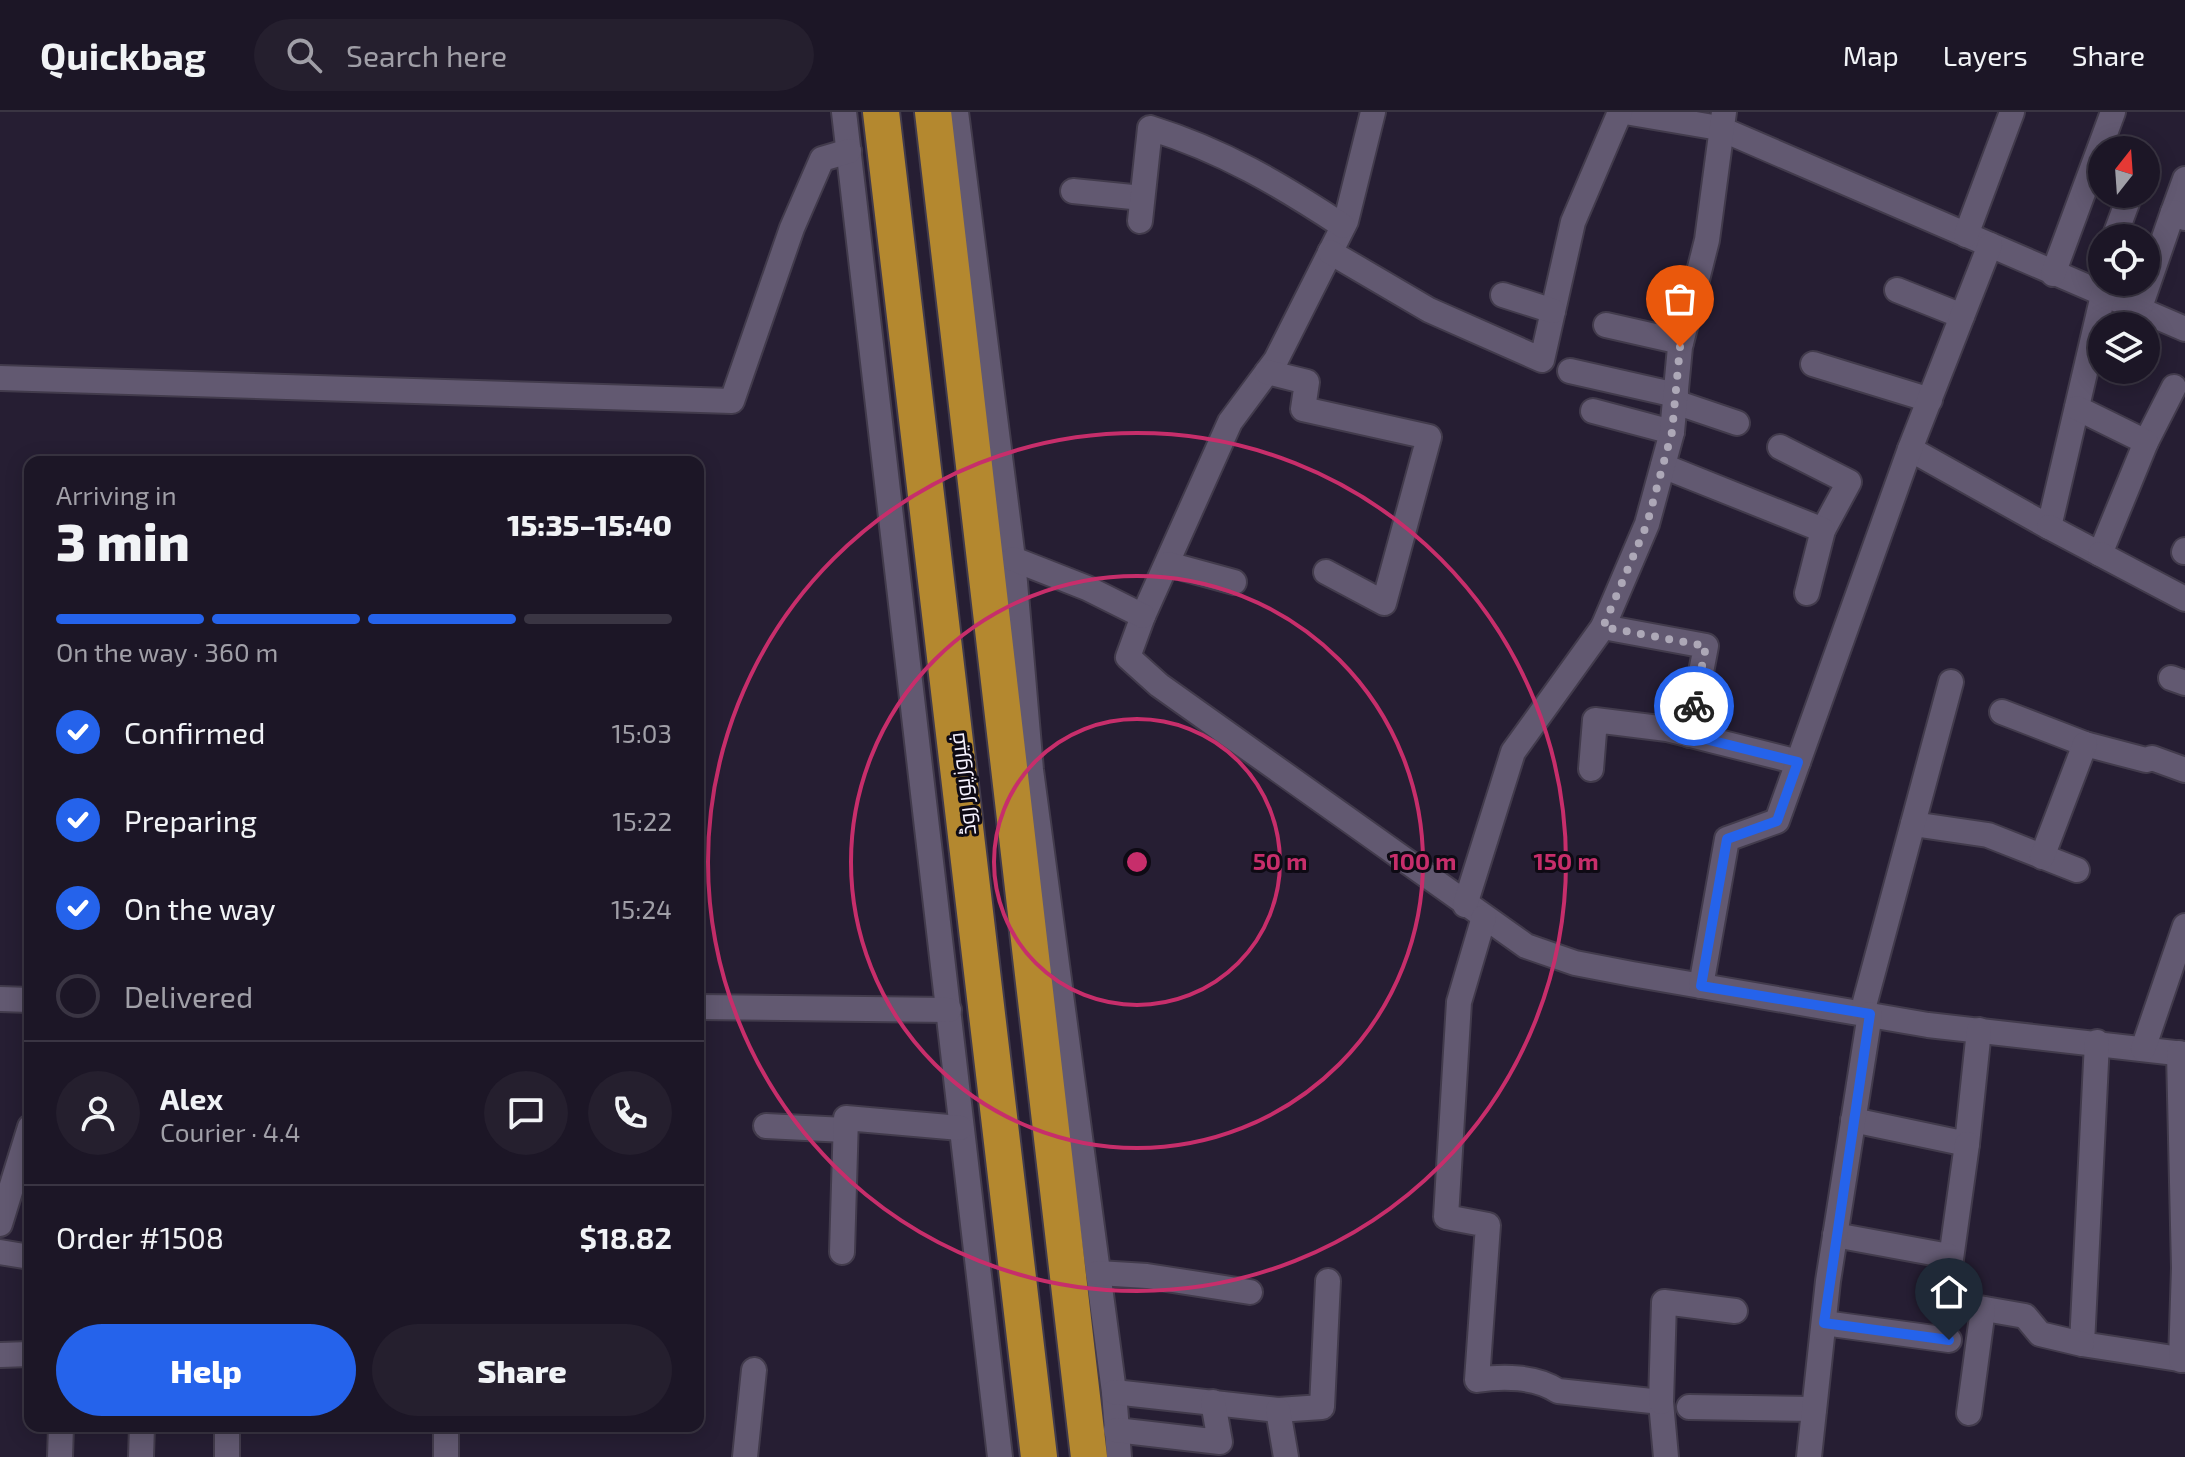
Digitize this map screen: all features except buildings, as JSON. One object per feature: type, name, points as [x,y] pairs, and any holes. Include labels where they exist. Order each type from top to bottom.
[{"type":"highway","name":"فیروزپور روڈ","points":[[881,112],[1039,1457]]},
{"type":"highway","points":[[933,112],[963,283],[1071,1175],[1089,1457]]},
{"type":"street","points":[[844,112],[1000,1457]]},
{"type":"street","points":[[956,112],[963,283],[1013,559],[1071,1175],[1098,1273],[1114,1392],[1119,1457]]},
{"type":"street","points":[[1373,112],[1343,226],[1267,372],[1230,422],[1143,616],[1128,657],[1159,685],[1526,946],[1575,963],[1701,986],[1979,1030],[2182,1054],[2183,1360],[2040,1334],[2025,1316],[1945,1302],[1979,1030]]},
{"type":"street","points":[[1330,252],[1429,310],[1542,360],[1573,222],[1622,112],[1722,120],[2053,274],[2088,284]]},
{"type":"street","points":[[1966,235],[2012,112]]},
{"type":"street","points":[[2053,274],[2113,112]]},
{"type":"street","points":[[1661,1402],[1558,1391],[1550,1385],[1498,1376],[1477,1380],[1488,1225],[1446,1217],[1459,1002],[1475,911],[1513,752],[1603,627],[1647,524],[1672,432],[1681,342],[1707,240],[1722,120]]},
{"type":"street","points":[[1073,191],[1141,210],[1150,128],[1203,145],[1259,172],[1343,226]]},
{"type":"street","points":[[0,378],[732,401],[792,228],[822,159],[849,151]]},
{"type":"street","points":[[2139,310],[2179,215],[2185,179]]},
{"type":"street","points":[[1701,986],[1727,839],[1777,821],[1910,449],[1990,245]]},
{"type":"street","points":[[1897,290],[1962,316]]},
{"type":"street","points":[[1503,295],[1553,311]]},
{"type":"street","points":[[2049,527],[2077,408],[2098,296]]},
{"type":"street","points":[[2115,296],[2139,310],[2185,329]]},
{"type":"street","points":[[1606,325],[1681,342]]},
{"type":"street","points":[[1813,364],[1930,400]]},
{"type":"street","points":[[1570,371],[1676,398],[1737,423]]},
{"type":"street","points":[[1267,372],[1307,382],[1303,409],[1429,437],[1384,603],[1326,572]]},
{"type":"street","points":[[2100,554],[2146,442],[2174,387]]},
{"type":"street","points":[[2077,408],[2146,442]]},
{"type":"street","points":[[1593,411],[1672,432]]},
{"type":"street","points":[[1780,447],[1849,482],[1823,530],[1807,593]]},
{"type":"street","points":[[1910,449],[2185,599]]},
{"type":"street","points":[[1663,466],[1823,530]]},
{"type":"street","points":[[1013,559],[1087,588],[1143,616]]},
{"type":"street","points":[[1168,564],[1234,582]]},
{"type":"street","points":[[1603,627],[1706,646],[1689,735]]},
{"type":"street","points":[[1809,1457],[1835,1235],[1866,1013],[1951,682]]},
{"type":"street","points":[[2002,712],[2085,744],[2146,760],[2152,758],[2185,770]]},
{"type":"street","points":[[1591,769],[1595,720],[1689,735],[1798,762]]},
{"type":"street","points":[[2042,857],[2085,744]]},
{"type":"street","points":[[1913,824],[1988,835],[2077,870]]},
{"type":"street","points":[[2143,1049],[2185,926]]},
{"type":"street","points":[[0,999],[24,1000]]},
{"type":"street","points":[[704,1007],[949,1010]]},
{"type":"street","points":[[2082,1344],[2097,1042]]},
{"type":"street","points":[[842,1252],[846,1118],[960,1128]]},
{"type":"street","points":[[1853,1120],[1967,1144]]},
{"type":"street","points":[[766,1126],[845,1130]]},
{"type":"street","points":[[0,1224],[24,1146]]},
{"type":"street","points":[[1835,1235],[1949,1256]]},
{"type":"street","points":[[0,1252],[24,1256]]},
{"type":"street","points":[[1098,1273],[1147,1276],[1250,1292]]},
{"type":"street","points":[[1114,1392],[1278,1410],[1322,1407],[1328,1281]]},
{"type":"street","points":[[1666,1457],[1661,1402],[1664,1302],[1735,1311]]},
{"type":"street","points":[[1969,1413],[1983,1309]]},
{"type":"street","points":[[1824,1323],[1949,1340]]},
{"type":"street","points":[[0,1355],[24,1354]]},
{"type":"street","points":[[745,1457],[754,1370]]},
{"type":"street","points":[[1116,1430],[1220,1442],[1213,1402]]},
{"type":"street","points":[[1689,1407],[1814,1409]]},
{"type":"street","points":[[1278,1410],[1286,1457]]},
{"type":"street","points":[[60,1457],[61,1432]]},
{"type":"street","points":[[141,1457],[142,1432]]},
{"type":"street","points":[[227,1432],[227,1457]]},
{"type":"street","points":[[446,1432],[446,1457]]},
{"type":"way so far","points":[[1680,347],[1672,432],[1647,524],[1603,627],[1706,646],[1694,706]]},
{"type":"route","points":[[1694,706],[1689,735],[1798,762],[1777,821],[1727,839],[1701,986],[1870,1014],[1824,1323],[1949,1340]]}]
